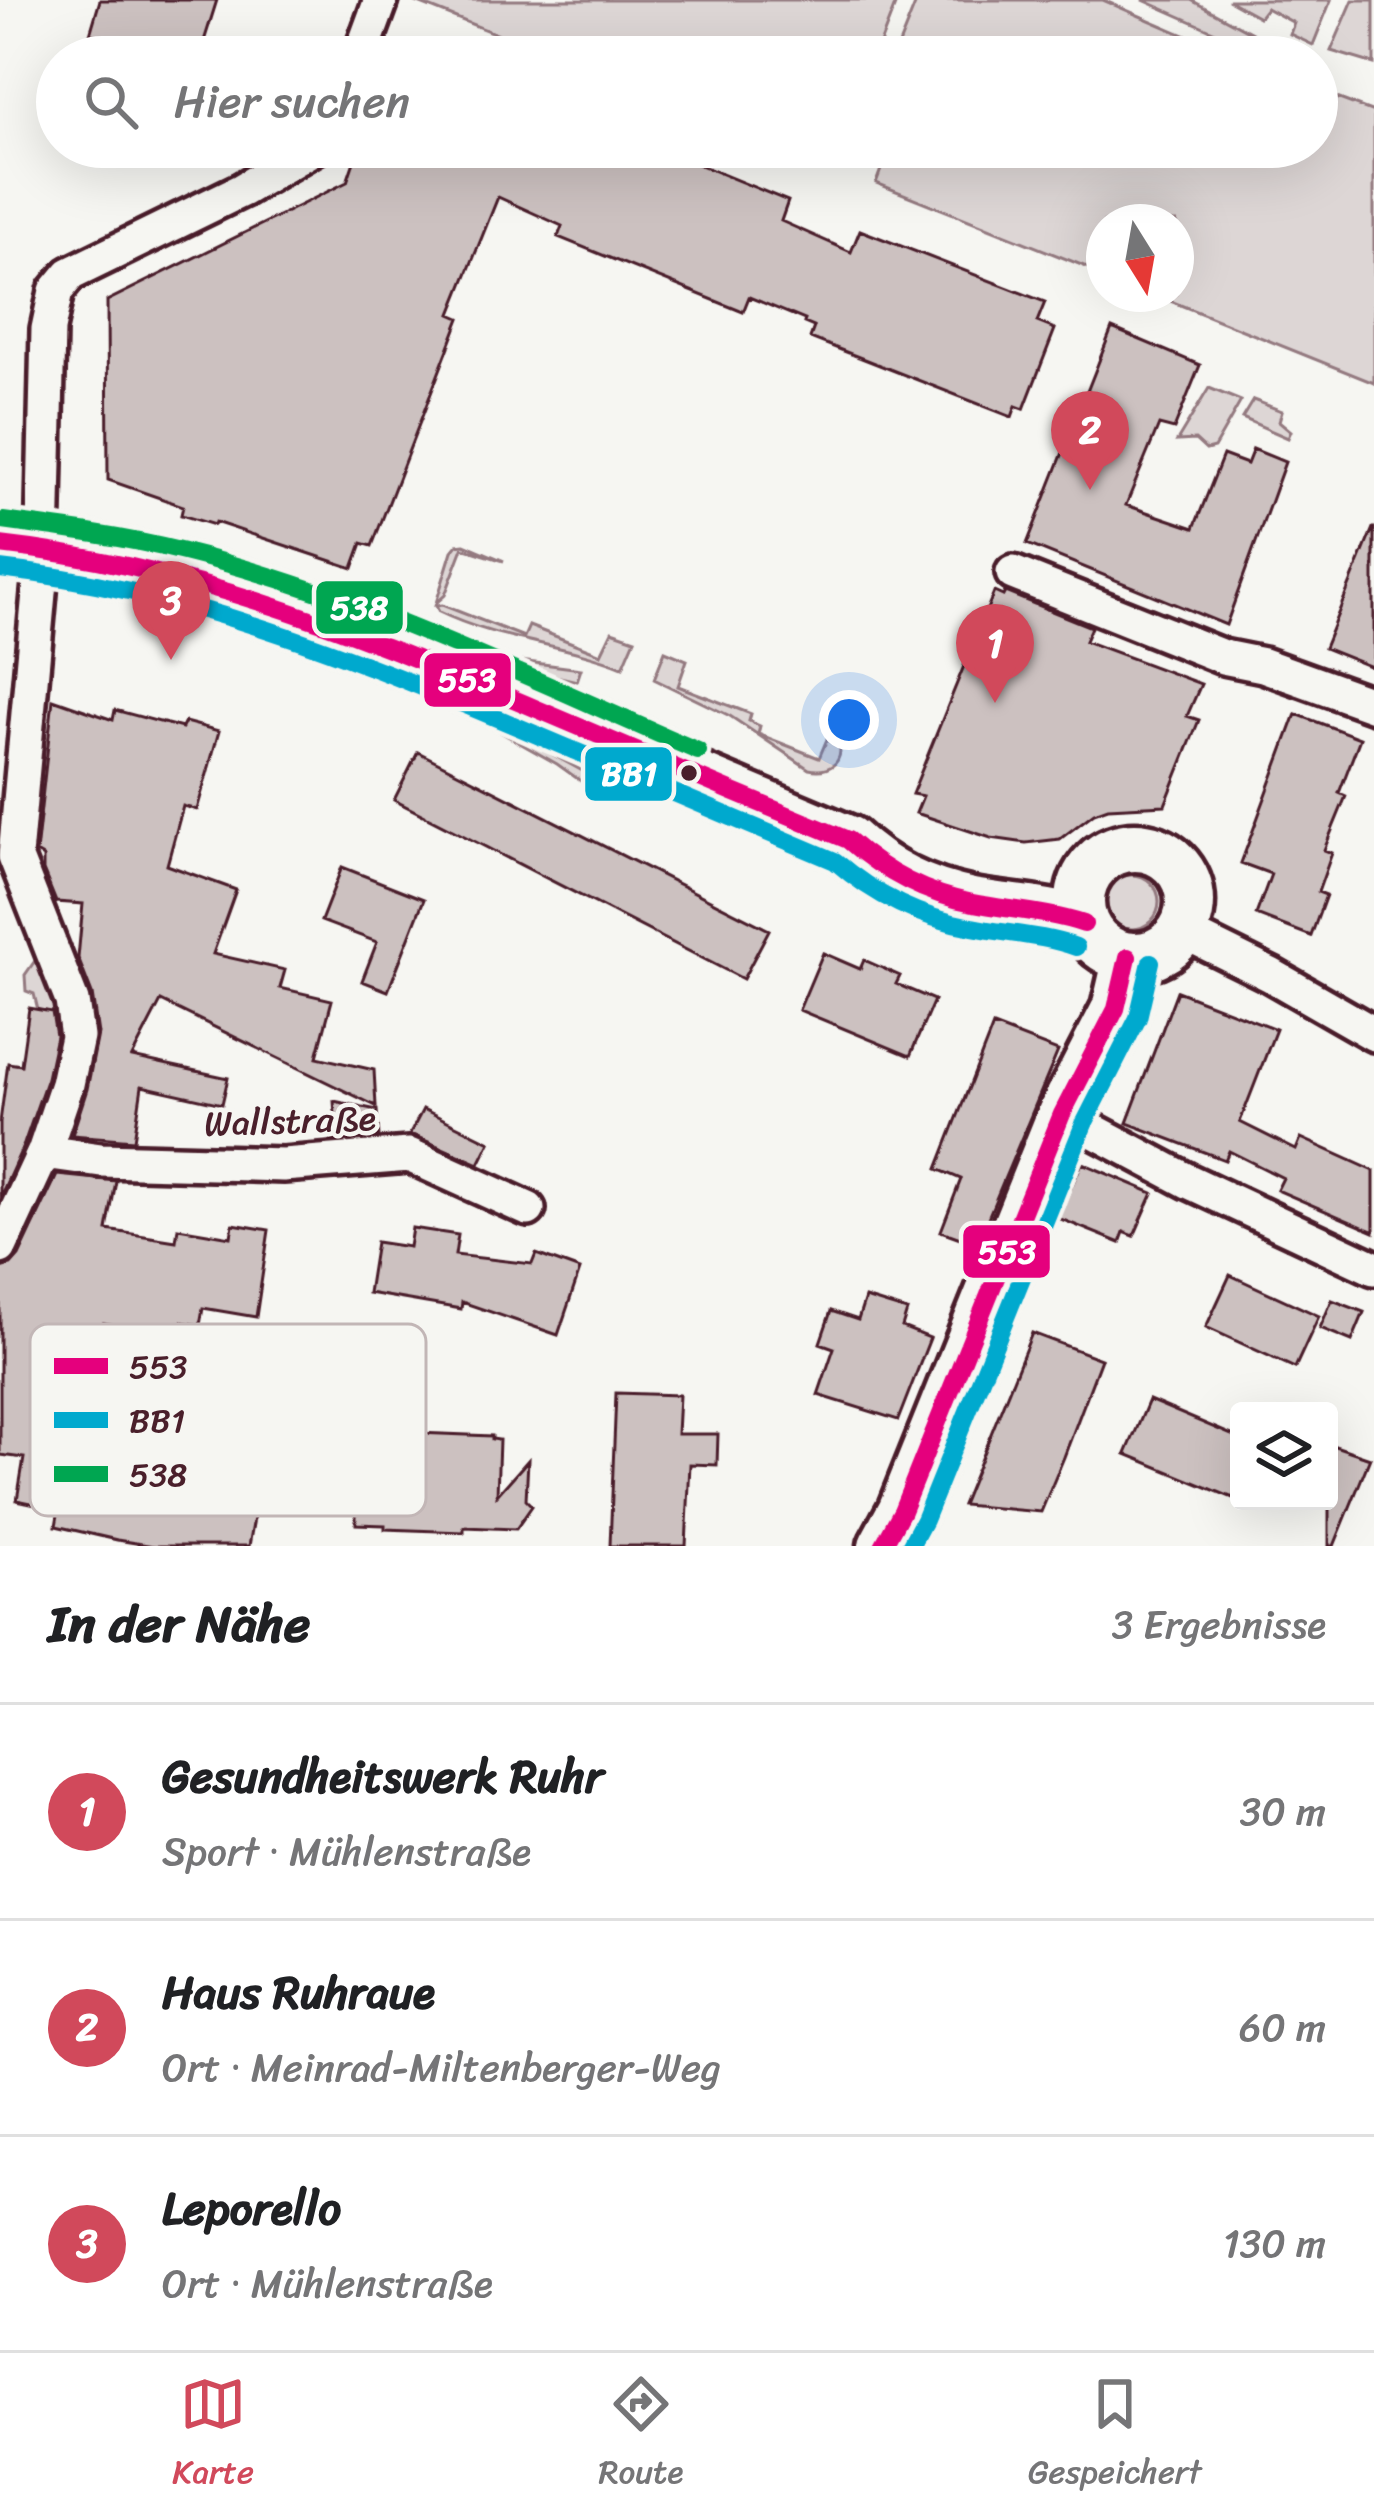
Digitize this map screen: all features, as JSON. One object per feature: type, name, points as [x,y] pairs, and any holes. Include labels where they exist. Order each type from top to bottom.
[{"type":"main road","points":[[22,547],[150,566],[255,594],[362,634],[848,840],[880,870],[926,890],[970,903],[1064,916],[1084,924]]},
{"type":"main road","points":[[848,840],[890,840],[963,868],[1028,879],[1067,876],[1109,853],[1127,847],[1147,848],[1176,865],[1188,886],[1190,900],[1182,931],[1150,955],[1128,957],[1095,941],[1084,924],[1079,898],[1092,866]]},
{"type":"main road","points":[[884,1546],[1062,1114],[1116,1009],[1128,957]]},
{"type":"street","points":[[368,36],[382,0]]},
{"type":"street","points":[[0,1246],[44,1152],[67,1084],[76,1037],[72,1001],[15,856],[22,547],[56,291],[70,274],[279,168]]},
{"type":"street","points":[[1013,573],[1223,657],[1263,665],[1374,706]]},
{"type":"street","points":[[1182,931],[1374,1034]]},
{"type":"street","points":[[1062,1114],[1188,1181],[1374,1268]]},
{"type":"street","name":"Wallstraße","points":[[44,1152],[101,1160],[284,1165],[409,1155],[528,1209]]},
{"type":"shaded area","points":[[411,0],[897,0],[883,36],[501,36]]},
{"type":"shaded area","points":[[917,0],[1103,0],[1186,36],[902,36]]},
{"type":"shaded area","points":[[1143,0],[1191,0],[1257,36],[1224,36]]},
{"type":"shaded area","points":[[1228,0],[1331,0],[1317,36],[1290,34],[1294,23],[1266,8],[1259,17]]},
{"type":"shaded area","points":[[1353,0],[1374,0],[1374,64],[1338,53],[1337,36]]},
{"type":"shaded area","points":[[1338,98],[1374,112],[1374,383],[1194,311],[1194,204],[1086,204],[1086,267],[876,183],[882,168],[1338,168]]},
{"type":"shaded area","points":[[1209,388],[1241,401],[1214,448],[1206,450],[1195,440],[1177,441]]},
{"type":"shaded area","points":[[1253,400],[1282,411],[1279,421],[1291,431],[1288,438],[1242,418]]},
{"type":"shaded area","points":[[464,544],[504,561],[463,548],[445,595],[436,603],[452,551]]},
{"type":"shaded area","points":[[436,606],[524,637],[529,626],[601,654],[612,631],[635,639],[623,667],[461,622],[439,612]]},
{"type":"shaded area","points":[[665,651],[687,660],[678,686],[751,714],[749,721],[760,726],[758,734],[819,758],[830,732],[839,747],[838,760],[827,769],[809,769],[730,716],[654,679]]},
{"type":"shaded area","points":[[520,661],[581,669],[577,681],[518,667]]},
{"type":"shaded area","points":[[495,723],[608,785],[603,797],[493,728]]},
{"type":"shaded area","points":[[1132,875],[1151,883],[1159,902],[1151,921],[1132,929],[1113,921],[1105,902],[1113,883]]},
{"type":"shaded area","points":[[39,955],[63,1014],[38,1010],[34,994],[26,991],[25,975]]},
{"type":"building","points":[[100,0],[217,0],[206,36],[90,34]]},
{"type":"building","points":[[352,168],[707,168],[788,201],[781,221],[851,252],[860,230],[1045,302],[1037,322],[1055,329],[1024,409],[1016,406],[1012,417],[810,338],[814,327],[805,320],[749,297],[743,312],[558,237],[562,226],[498,197],[451,314],[460,318],[372,546],[362,543],[353,568],[181,515],[183,506],[108,480],[107,301],[347,182]]},
{"type":"building","points":[[1112,328],[1200,365],[1174,429],[1159,425],[1126,505],[1194,528],[1223,455],[1247,464],[1253,449],[1285,462],[1226,625],[1027,544]]},
{"type":"building","points":[[1374,528],[1374,668],[1324,648]]},
{"type":"building","points":[[994,592],[1003,596],[1005,592],[1091,627],[1085,641],[1201,684],[1187,716],[1199,720],[1165,805],[1108,808],[1060,839],[1026,843],[991,838],[916,813],[923,796],[912,794]]},
{"type":"building","points":[[53,699],[113,720],[115,710],[182,728],[185,722],[219,731],[197,810],[183,806],[167,865],[236,890],[213,954],[285,970],[280,988],[332,1000],[317,1057],[374,1070],[376,1106],[161,1001],[132,1057],[228,1078],[222,1104],[142,1086],[134,1140],[72,1135],[98,1034],[92,994],[78,958],[83,904],[56,902],[43,870],[43,857],[36,853]]},
{"type":"building","points":[[1296,714],[1360,738],[1339,793],[1346,796],[1324,850],[1332,853],[1318,892],[1326,895],[1311,936],[1256,915],[1271,874],[1241,863]]},
{"type":"building","points":[[418,752],[769,930],[743,979],[394,800]]},
{"type":"building","points":[[342,867],[424,899],[388,991],[362,981],[377,942],[321,921]]},
{"type":"building","points":[[823,953],[860,969],[864,960],[900,976],[896,984],[934,1000],[910,1056],[799,1010]]},
{"type":"building","points":[[1177,991],[1276,1029],[1240,1122],[1296,1150],[1301,1138],[1374,1171],[1374,1232],[1277,1190],[1283,1178],[1229,1151],[1225,1160],[1127,1123]]},
{"type":"building","points":[[29,1008],[52,1012],[56,1036],[47,1078],[0,1197],[0,1122],[8,1063],[21,1065]]},
{"type":"building","points":[[993,1026],[1058,1051],[977,1244],[941,1231],[961,1179],[937,1169]]},
{"type":"building","points":[[334,1101],[377,1110],[379,1136],[337,1140]]},
{"type":"building","points":[[423,1109],[490,1142],[479,1164],[410,1134]]},
{"type":"building","points":[[1082,1163],[1153,1193],[1134,1236],[1124,1232],[1120,1243],[1058,1218]]},
{"type":"building","points":[[57,1175],[116,1181],[107,1230],[176,1241],[178,1228],[231,1237],[233,1224],[269,1230],[256,1317],[203,1308],[200,1324],[30,1324],[30,1503],[17,1500],[24,1458],[0,1455],[0,1268],[19,1256]]},
{"type":"building","points":[[412,1228],[458,1235],[455,1255],[532,1264],[536,1254],[580,1270],[558,1335],[462,1302],[461,1309],[368,1293],[376,1242],[409,1247]]},
{"type":"building","points":[[1230,1275],[1319,1316],[1295,1368],[1206,1327]]},
{"type":"building","points":[[865,1298],[907,1311],[902,1327],[930,1338],[898,1420],[818,1395],[834,1348],[820,1343],[831,1311],[858,1320]]},
{"type":"building","points":[[1332,1300],[1364,1312],[1352,1341],[1320,1328]]},
{"type":"building","points":[[1032,1333],[1101,1359],[1064,1457],[1041,1512],[962,1505]]},
{"type":"building","points":[[616,1393],[679,1395],[677,1434],[718,1434],[717,1465],[690,1464],[686,1546],[610,1546]]},
{"type":"building","points":[[1149,1400],[1230,1434],[1230,1497],[1126,1454]]},
{"type":"building","points":[[426,1433],[499,1440],[497,1495],[528,1460],[526,1500],[532,1506],[516,1529],[464,1527],[464,1532],[356,1524],[356,1516],[426,1516]]},
{"type":"building","points":[[1338,1447],[1370,1458],[1334,1546],[1329,1546],[1329,1510],[1338,1510]]},
{"type":"building","points":[[58,1516],[254,1516],[249,1546],[154,1546],[56,1526]]},
{"type":"transit line","name":"538","points":[[3,521],[161,547],[251,570],[381,615],[698,751]]},
{"type":"transit line","name":"553","points":[[0,545],[142,569],[275,607],[470,681],[848,840],[922,888],[1084,924]]},
{"type":"transit line","name":"BB1","points":[[0,569],[137,593],[331,652],[835,861],[916,911],[1076,947]]},
{"type":"transit line","name":"553","points":[[883,1546],[902,1511],[1062,1114],[1116,1009],[1128,957]]},
{"type":"transit line","name":"BB1","points":[[910,1546],[1084,1124],[1138,1018],[1151,962]]},
{"type":"place","name":"Haus Ruhraue","points":[[1090,490]]},
{"type":"place","name":"Leporello","points":[[171,660]]},
{"type":"place","name":"Gesundheitswerk Ruhr","points":[[995,703]]}]
